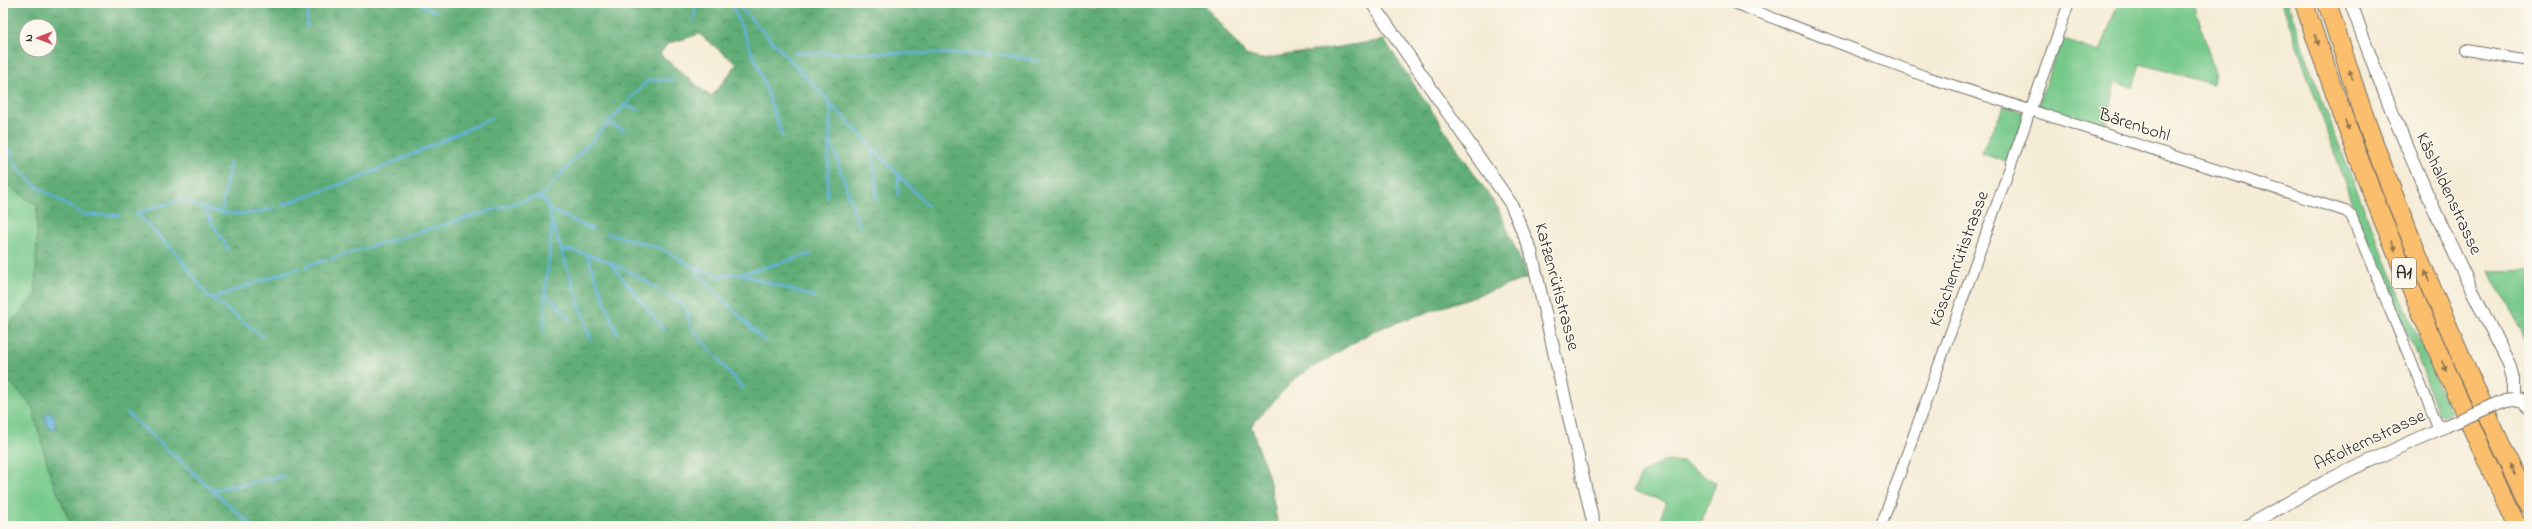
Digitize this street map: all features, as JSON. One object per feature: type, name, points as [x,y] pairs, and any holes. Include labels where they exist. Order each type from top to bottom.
[{"type":"highway","name":"A1","points":[[2304,3],[2353,142],[2396,253],[2462,407],[2517,526]]},
{"type":"highway","name":"A1","points":[[2327,3],[2371,135],[2406,224],[2461,355],[2529,505]]},
{"type":"street","name":"Katzenrütistrasse","points":[[1372,3],[1512,204],[1520,221],[1538,277],[1594,526]]},
{"type":"street","name":"Bärenbohl","points":[[1734,3],[1906,69],[2338,209],[2351,215],[2443,427]]},
{"type":"street","name":"Köschenrütistrasse","points":[[1881,526],[2032,111],[2069,3]]},
{"type":"street","name":"Käshaldenstrasse","points":[[2351,3],[2381,86],[2411,159],[2509,364],[2513,379],[2513,399]]},
{"type":"street","points":[[2466,50],[2529,61]]},
{"type":"street","points":[[2513,399],[2522,401],[2529,407]]},
{"type":"street","name":"Affolternstrasse","points":[[2247,526],[2330,479],[2443,427],[2505,400],[2513,399]]},
{"type":"green space","points":[[3,3],[1074,3],[1086,9],[1093,9],[1097,3],[1203,3],[1246,55],[1260,59],[1384,40],[1499,210],[1528,278],[1375,330],[1294,379],[1251,426],[1269,478],[1278,526],[72,526],[51,477],[32,406],[3,375],[3,332],[36,295],[37,205],[3,182]],"holes":[[[699,34],[737,64],[711,97],[660,54],[667,44]]]},
{"type":"green space","points":[[2118,3],[2194,3],[2214,70],[2212,84],[2140,64],[2133,87],[2116,83],[2105,130],[2037,108],[2061,39],[2100,52]]},
{"type":"green space","points":[[2282,3],[2288,3],[2325,107],[2364,209],[2450,412],[2444,416],[2438,413],[2422,368],[2355,212]]},
{"type":"green space","points":[[2004,106],[2026,113],[2008,163],[1981,153]]},
{"type":"green space","points":[[3,182],[37,205],[36,296],[3,332]]},
{"type":"green space","points":[[2529,270],[2529,352],[2521,329],[2489,271]]},
{"type":"green space","points":[[3,375],[32,406],[51,477],[72,526],[3,526]]},
{"type":"green space","points":[[1663,461],[1683,462],[1716,483],[1700,526],[1658,526],[1666,502],[1633,491],[1643,472]]},
{"type":"water","points":[[49,412],[54,415],[56,430],[48,428],[44,416]]},
{"type":"waterway","points":[[307,27],[308,3]]},
{"type":"waterway","points":[[418,3],[436,12]]},
{"type":"waterway","points":[[693,21],[697,3]]},
{"type":"waterway","points":[[731,3],[760,71],[782,136]]},
{"type":"waterway","points":[[736,3],[927,205]]},
{"type":"waterway","points":[[795,53],[840,53]]},
{"type":"waterway","points":[[847,53],[990,54]]},
{"type":"waterway","points":[[999,54],[1039,61]]},
{"type":"waterway","points":[[550,186],[648,80],[674,80]]},
{"type":"waterway","points":[[827,196],[831,103]]},
{"type":"waterway","points":[[623,105],[639,110]]},
{"type":"waterway","points":[[282,205],[359,178],[492,118]]},
{"type":"waterway","points":[[607,123],[624,130]]},
{"type":"waterway","points":[[830,138],[859,226]]},
{"type":"waterway","points":[[3,144],[10,150],[17,167],[36,186],[84,215],[119,215]]},
{"type":"waterway","points":[[873,149],[877,200]]},
{"type":"waterway","points":[[221,213],[230,163]]},
{"type":"waterway","points":[[898,174],[898,195]]},
{"type":"waterway","points":[[539,198],[546,190]]},
{"type":"waterway","points":[[306,266],[536,197],[545,200],[591,340]]},
{"type":"waterway","points":[[136,213],[182,199],[204,208],[226,213],[250,213],[274,208]]},
{"type":"waterway","points":[[548,209],[592,229]]},
{"type":"waterway","points":[[205,211],[228,249]]},
{"type":"waterway","points":[[136,213],[178,255],[207,295],[262,336]]},
{"type":"waterway","points":[[544,330],[545,293],[552,227]]},
{"type":"waterway","points":[[607,233],[660,248],[688,264],[717,276],[741,274],[811,254]]},
{"type":"waterway","points":[[561,249],[594,256],[610,262],[654,286],[682,305],[687,310],[690,326],[743,389]]},
{"type":"waterway","points":[[587,255],[617,333]]},
{"type":"waterway","points":[[612,265],[664,330]]},
{"type":"waterway","points":[[693,266],[698,274],[764,341]]},
{"type":"waterway","points":[[212,298],[298,268]]},
{"type":"waterway","points":[[741,274],[815,297]]},
{"type":"waterway","points":[[545,293],[571,320]]},
{"type":"waterway","points":[[127,413],[252,526]]},
{"type":"waterway","points":[[212,490],[285,476]]}]
